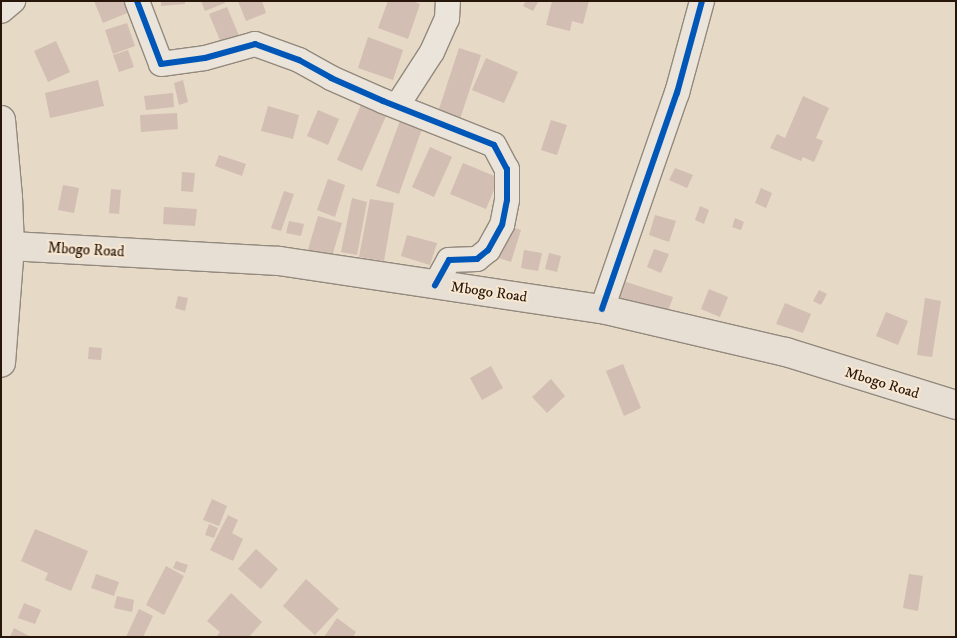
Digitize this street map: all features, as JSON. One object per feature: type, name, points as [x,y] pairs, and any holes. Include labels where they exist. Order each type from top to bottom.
[{"type":"main road","points":[[1,120],[10,246],[1,363]]},
{"type":"main road","name":"Mbogo Road","points":[[10,246],[279,261],[602,309],[786,352],[956,405]]},
{"type":"street","points":[[1,11],[13,1]]},
{"type":"street","points":[[137,1],[161,64],[205,58],[255,44],[299,60],[331,78],[494,145],[507,169],[507,200],[502,225],[488,250],[477,259],[449,260],[435,284]]},
{"type":"street","points":[[397,106],[432,52],[447,20],[448,1]]},
{"type":"street","points":[[602,309],[677,93],[702,1]]},
{"type":"building","points":[[94,1],[128,1],[132,11],[103,23]]},
{"type":"building","points":[[161,1],[185,1],[185,4],[161,6]]},
{"type":"building","points":[[201,1],[224,1],[225,3],[205,11]]},
{"type":"building","points":[[238,1],[262,1],[266,13],[246,21]]},
{"type":"building","points":[[388,1],[413,1],[420,4],[408,39],[378,28]]},
{"type":"building","points":[[526,1],[538,2],[533,11],[523,6]]},
{"type":"building","points":[[552,1],[589,1],[583,24],[572,21],[570,31],[546,25]]},
{"type":"building","points":[[227,7],[240,38],[222,45],[209,14]]},
{"type":"building","points":[[127,23],[135,46],[113,54],[105,30]]},
{"type":"building","points":[[368,37],[403,50],[393,80],[358,68]]},
{"type":"building","points":[[56,41],[70,72],[48,82],[34,51]]},
{"type":"building","points":[[459,48],[481,55],[460,119],[438,112]]},
{"type":"building","points":[[128,50],[134,67],[119,72],[113,55]]},
{"type":"building","points":[[486,58],[518,72],[504,103],[472,90]]},
{"type":"building","points":[[98,80],[104,106],[50,118],[45,93]]},
{"type":"building","points":[[183,80],[188,102],[179,105],[174,83]]},
{"type":"building","points":[[173,93],[174,107],[146,110],[144,96]]},
{"type":"building","points":[[803,96],[829,108],[816,138],[823,141],[814,162],[803,157],[801,161],[770,148],[777,134],[785,138]]},
{"type":"building","points":[[361,105],[386,116],[362,171],[337,160]]},
{"type":"building","points":[[268,106],[299,115],[293,139],[261,131]]},
{"type":"building","points":[[318,110],[339,119],[328,145],[307,136]]},
{"type":"building","points":[[177,113],[178,129],[141,132],[140,115]]},
{"type":"building","points":[[401,118],[423,126],[399,194],[376,186]]},
{"type":"building","points":[[551,120],[567,125],[557,155],[541,150]]},
{"type":"building","points":[[430,147],[452,157],[434,197],[412,187]]},
{"type":"building","points":[[219,155],[246,164],[242,176],[215,166]]},
{"type":"building","points":[[463,163],[499,178],[486,209],[450,194]]},
{"type":"building","points":[[675,168],[693,175],[687,188],[669,180]]},
{"type":"building","points":[[182,172],[195,173],[193,192],[181,191]]},
{"type":"building","points":[[328,179],[345,185],[335,217],[317,210]]},
{"type":"building","points":[[63,185],[79,188],[74,213],[58,210]]},
{"type":"building","points":[[761,188],[772,193],[766,208],[755,203]]},
{"type":"building","points":[[111,189],[121,190],[119,214],[109,213]]},
{"type":"building","points":[[284,191],[294,194],[281,231],[271,228]]},
{"type":"building","points":[[352,198],[367,202],[357,255],[341,252]]},
{"type":"building","points":[[370,199],[394,203],[384,261],[359,257]]},
{"type":"building","points":[[700,206],[709,210],[704,224],[695,220]]},
{"type":"building","points":[[164,207],[197,209],[195,226],[163,224]]},
{"type":"building","points":[[655,215],[676,221],[669,242],[649,235]]},
{"type":"building","points":[[318,216],[342,223],[330,263],[306,256]]},
{"type":"building","points":[[735,218],[744,222],[741,230],[732,227]]},
{"type":"building","points":[[289,221],[304,224],[301,236],[286,233]]},
{"type":"building","points":[[509,226],[521,230],[511,262],[499,258]]},
{"type":"building","points":[[407,235],[437,243],[430,265],[401,256]]},
{"type":"building","points":[[654,249],[669,254],[661,273],[647,267]]},
{"type":"building","points":[[524,250],[542,253],[538,271],[521,268]]},
{"type":"building","points":[[549,253],[561,256],[557,272],[545,269]]},
{"type":"building","points":[[623,281],[673,297],[667,314],[617,298]]},
{"type":"building","points":[[709,289],[728,297],[720,317],[701,309]]},
{"type":"building","points":[[819,290],[827,294],[821,305],[813,301]]},
{"type":"building","points":[[178,296],[188,298],[185,311],[175,308]]},
{"type":"building","points":[[925,298],[941,301],[932,357],[917,355]]},
{"type":"building","points":[[785,303],[811,314],[803,333],[776,324]]},
{"type":"building","points":[[886,312],[908,321],[898,345],[876,336]]},
{"type":"building","points":[[89,347],[102,348],[101,360],[88,359]]},
{"type":"building","points":[[623,364],[641,408],[624,416],[606,371]]},
{"type":"building","points":[[491,366],[503,388],[482,400],[470,378]]},
{"type":"building","points":[[551,379],[565,396],[547,413],[532,397]]},
{"type":"building","points":[[212,499],[227,506],[219,526],[203,520]]},
{"type":"building","points":[[228,515],[238,520],[232,533],[243,539],[233,561],[210,550]]},
{"type":"building","points":[[209,524],[218,528],[214,538],[205,535]]},
{"type":"building","points":[[35,529],[88,551],[71,591],[45,580],[48,573],[21,561]]},
{"type":"building","points":[[256,549],[278,569],[261,589],[238,569]]},
{"type":"building","points":[[176,561],[188,565],[185,573],[173,568]]},
{"type":"building","points":[[166,566],[184,576],[164,615],[146,605]]},
{"type":"building","points":[[96,574],[119,582],[114,596],[91,588]]},
{"type":"building","points":[[909,574],[923,576],[918,611],[903,608]]},
{"type":"building","points":[[306,579],[339,609],[315,635],[283,606]]},
{"type":"building","points":[[231,593],[262,622],[249,637],[216,637],[220,632],[207,621]]},
{"type":"building","points":[[117,596],[134,600],[132,612],[114,608]]},
{"type":"building","points":[[24,603],[41,610],[35,624],[18,618]]},
{"type":"building","points":[[139,609],[153,616],[143,637],[126,637]]},
{"type":"building","points":[[337,618],[356,632],[353,637],[324,637]]},
{"type":"building","points":[[14,628],[31,637],[10,637]]},
{"type":"cycle path","points":[[137,1],[161,64],[205,58],[255,44],[299,60],[331,78],[383,101],[494,145],[507,169],[507,200],[502,225],[488,250],[477,259],[449,260],[435,285]]},
{"type":"cycle path","points":[[602,309],[677,93],[702,1]]}]
